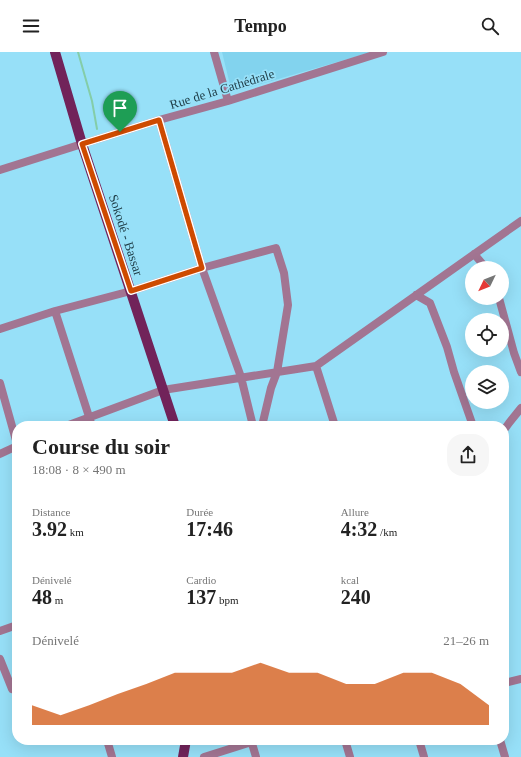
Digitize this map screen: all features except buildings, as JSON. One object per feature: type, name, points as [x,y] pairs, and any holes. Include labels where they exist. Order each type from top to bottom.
[{"type":"main road","name":"Sokodé - Bassar","points":[[55,52],[82,144],[173,421]]},
{"type":"main road","points":[[183,757],[185,745]]},
{"type":"street","points":[[214,52],[228,101]]},
{"type":"street","name":"Rue de la Cathédrale","points":[[0,170],[383,52]]},
{"type":"street","points":[[159,120],[202,268],[241,377],[252,421]]},
{"type":"street","points":[[79,421],[163,390],[316,366],[521,221]]},
{"type":"street","points":[[0,329],[55,311],[131,291],[202,268],[276,248],[284,273],[288,305],[277,372],[271,388],[263,421]]},
{"type":"street","points":[[474,254],[480,261]]},
{"type":"street","points":[[416,295],[430,303],[447,347],[471,421]]},
{"type":"street","points":[[501,305],[517,351],[521,372]]},
{"type":"street","points":[[55,311],[90,421]]},
{"type":"street","points":[[316,366],[333,421]]},
{"type":"street","points":[[0,383],[12,427]]},
{"type":"street","points":[[509,422],[521,408]]},
{"type":"street","points":[[0,454],[12,448]]},
{"type":"street","points":[[0,631],[12,627]]},
{"type":"street","points":[[0,659],[12,689]]},
{"type":"street","points":[[509,682],[521,679]]},
{"type":"street","points":[[108,745],[112,757]]},
{"type":"street","points":[[204,757],[242,745]]},
{"type":"street","points":[[254,745],[256,757]]},
{"type":"street","points":[[346,745],[350,757]]},
{"type":"street","points":[[420,745],[424,757]]},
{"type":"street","points":[[501,745],[505,757]]},
{"type":"shaded area","points":[[222,52],[372,52],[240,90],[230,85]]},
{"type":"waterway","points":[[78,52],[92,101],[97,129]]},
{"type":"route","points":[[159,120],[202,268],[131,291],[82,144],[120,132],[159,120]]}]
